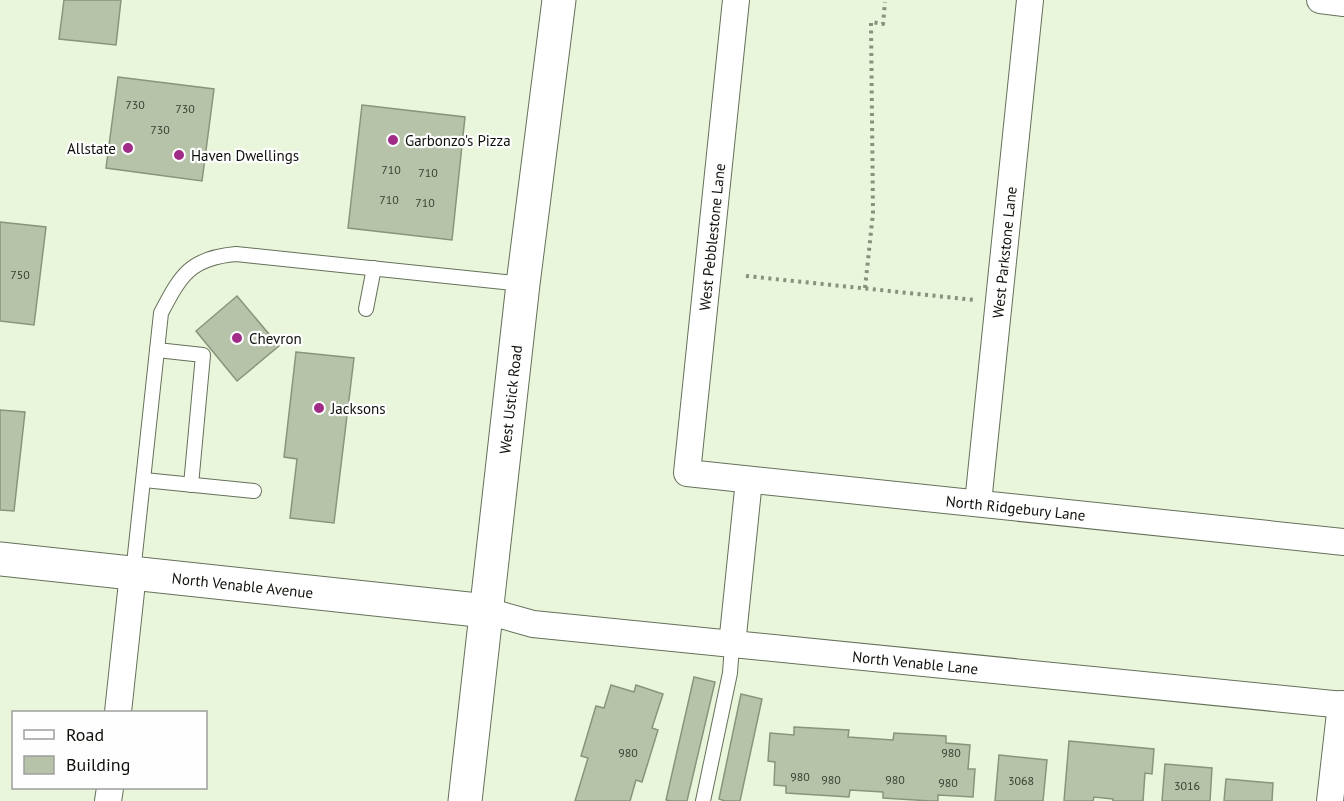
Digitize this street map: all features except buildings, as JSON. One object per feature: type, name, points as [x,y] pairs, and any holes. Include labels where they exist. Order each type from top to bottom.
[{"type":"main road","name":"West Ustick Road","points":[[465,801],[523,284],[559,0]]},
{"type":"main road","name":"North Venable Avenue","points":[[0,559],[487,611]]},
{"type":"street","name":"West Pebblestone Lane","points":[[687,473],[736,0]]},
{"type":"street","name":"West Parkstone Lane","points":[[978,503],[1030,0]]},
{"type":"street","points":[[1320,0],[1344,3]]},
{"type":"street","name":"North Ridgebury Lane","points":[[687,473],[1344,542]]},
{"type":"street","points":[[732,645],[749,480]]},
{"type":"street","points":[[118,711],[133,573]]},
{"type":"street","name":"North Venable Lane","points":[[487,611],[533,624],[1342,704]]},
{"type":"street","points":[[1330,801],[1342,704]]},
{"type":"lane","points":[[133,573],[161,313],[177,281],[192,267],[220,255],[236,254],[523,284]]},
{"type":"lane","points":[[366,309],[374,268]]},
{"type":"lane","points":[[157,350],[203,355],[191,485]]},
{"type":"lane","points":[[144,480],[254,491]]},
{"type":"lane","points":[[703,801],[729,673],[732,645]]},
{"type":"path","points":[[865,288],[873,213],[871,22],[883,24],[885,2]]},
{"type":"path","points":[[746,276],[984,301]]},
{"type":"place","name":"Garbonzo's Pizza","points":[[393,140]]},
{"type":"place","name":"Allstate","points":[[128,148]]},
{"type":"place","name":"Haven Dwellings","points":[[179,155]]},
{"type":"place","name":"Chevron","points":[[237,338]]},
{"type":"place","name":"Jacksons","points":[[319,408]]}]
